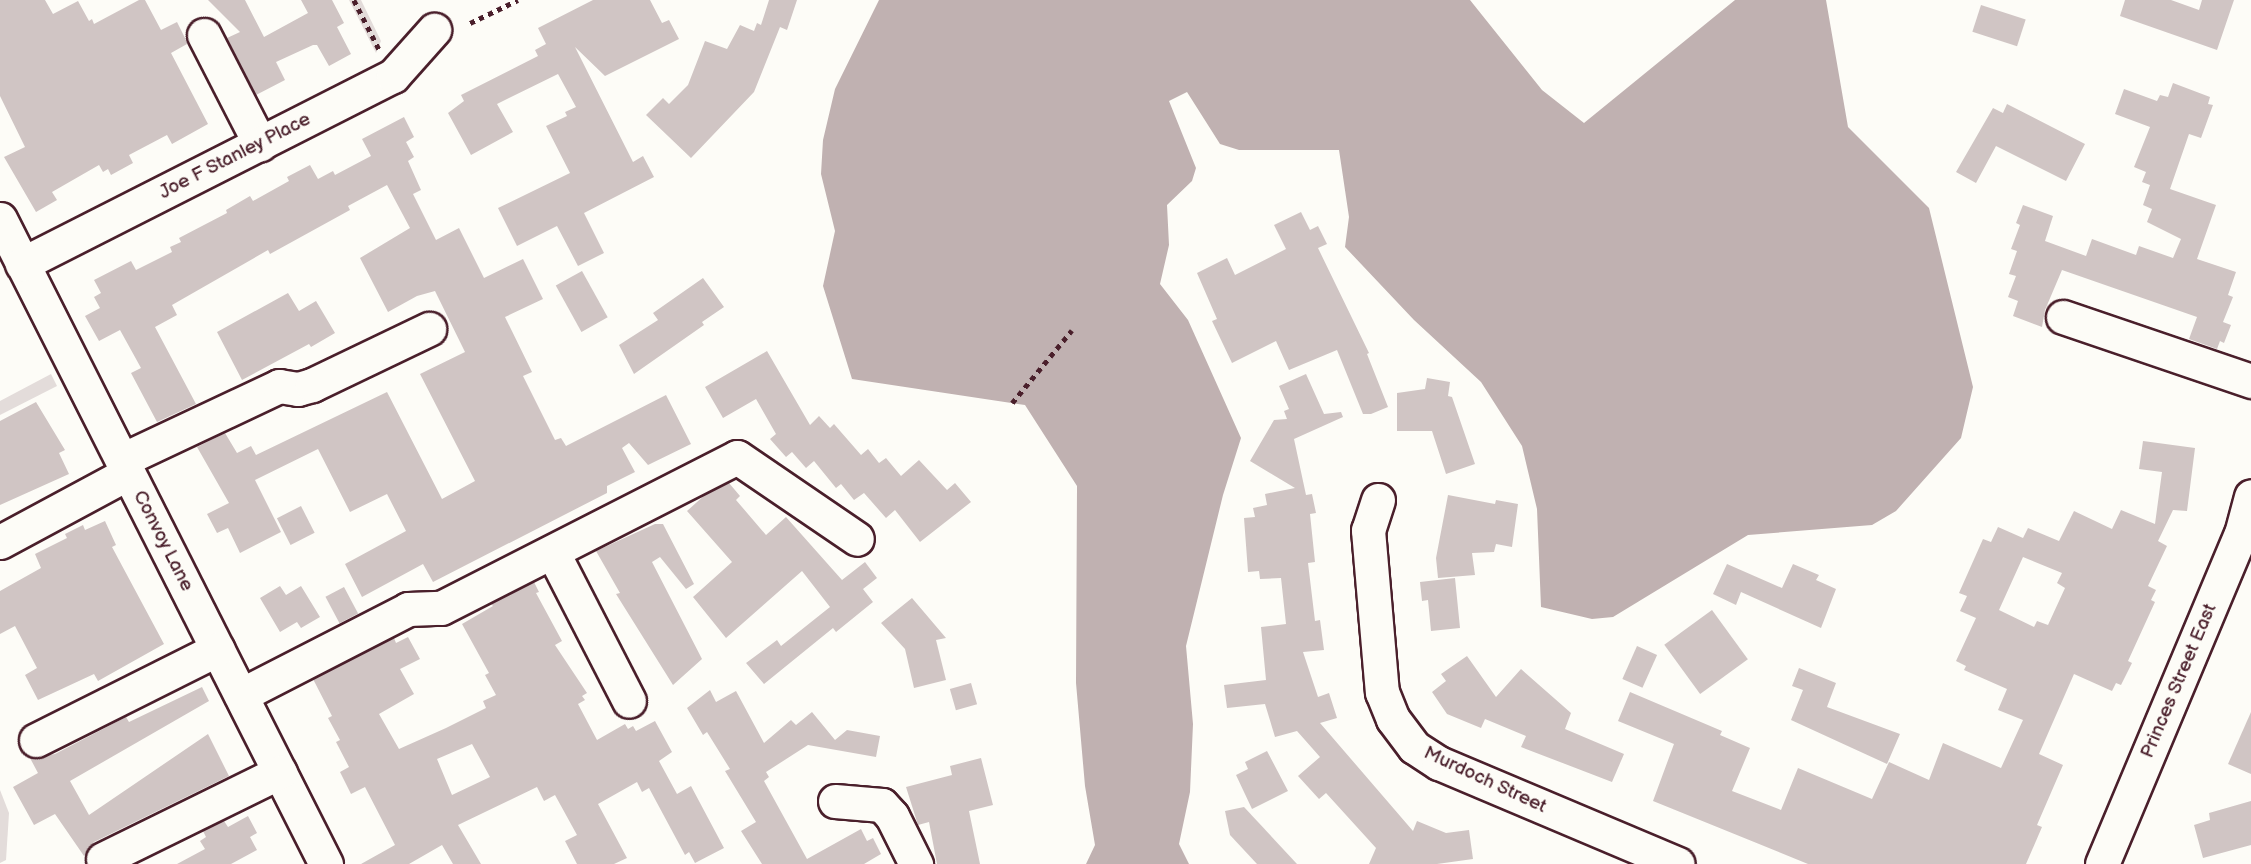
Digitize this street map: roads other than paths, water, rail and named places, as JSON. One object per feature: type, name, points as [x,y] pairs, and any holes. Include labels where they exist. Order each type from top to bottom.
[{"type":"street","name":"Joe F Stanley Place","points":[[22,264],[398,73],[434,30]]},
{"type":"street","points":[[204,35],[260,144]]},
{"type":"street","name":"Convoy Lane","points":[[1,224],[326,864]]},
{"type":"street","points":[[2063,317],[2251,381]]},
{"type":"street","points":[[0,542],[125,467],[279,386],[298,389],[312,385],[429,329]]},
{"type":"street","points":[[242,695],[408,609],[441,608],[737,457],[857,539]]},
{"type":"street","name":"Princes Street East","points":[[2102,864],[2241,534],[2251,496]]},
{"type":"street","name":"Murdoch Street","points":[[1378,500],[1368,530],[1382,692],[1393,719],[1414,747],[1438,763],[1678,864]]},
{"type":"street","points":[[553,553],[629,701]]},
{"type":"street","points":[[36,740],[218,649]]},
{"type":"street","points":[[103,859],[280,772]]},
{"type":"street","points":[[835,801],[882,805],[892,816],[916,864]]}]
